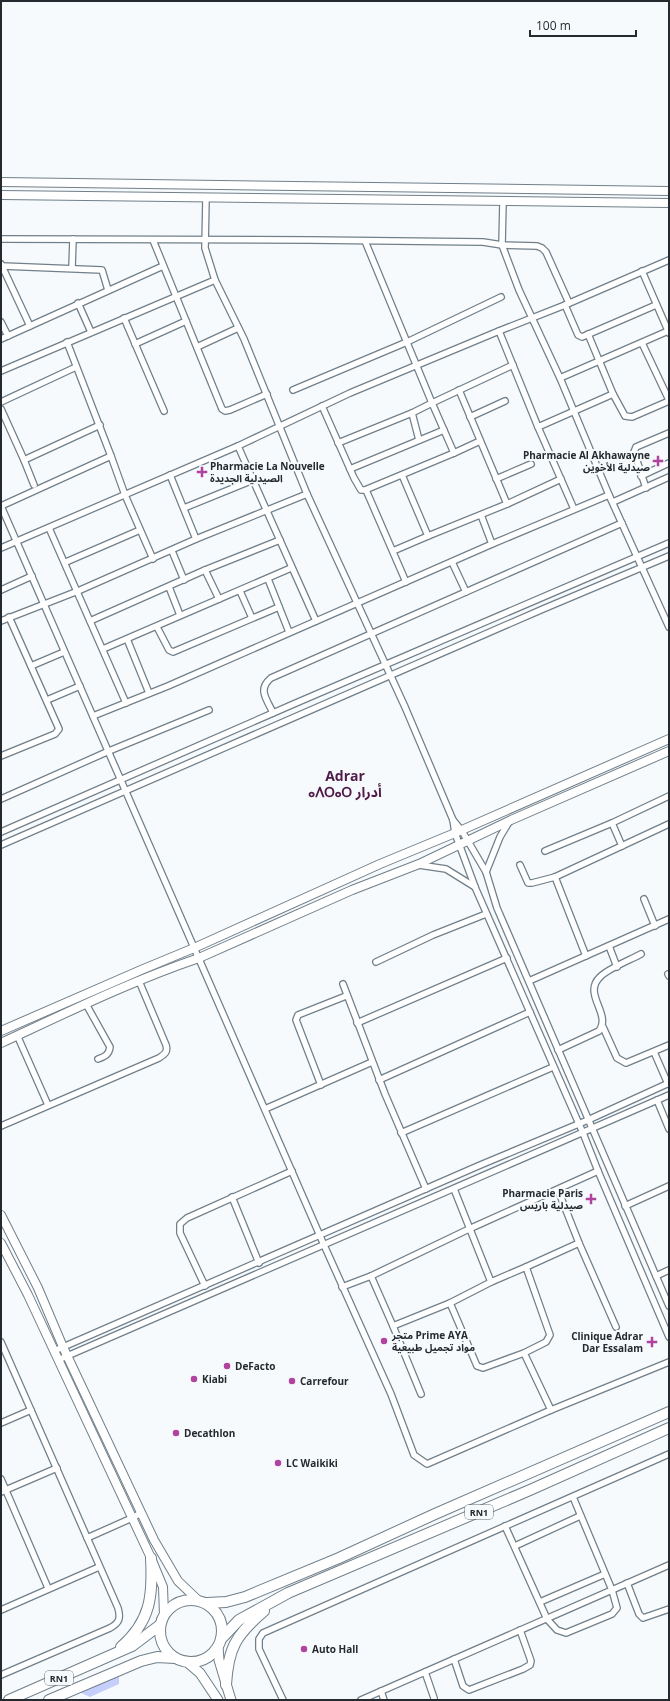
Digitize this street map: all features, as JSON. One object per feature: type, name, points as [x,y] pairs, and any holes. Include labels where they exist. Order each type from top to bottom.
[{"type":"highway","name":"RN1","points":[[9,1700],[139,1641],[160,1625],[164,1615],[178,1602],[185,1600],[226,1602],[245,1597],[324,1564],[669,1412]]},
{"type":"highway","name":"RN1","points":[[49,1700],[141,1660],[157,1657],[175,1658],[186,1662],[202,1660],[211,1654],[239,1620],[288,1593],[530,1490],[669,1428]]},
{"type":"highway","points":[[108,1656],[128,1641],[140,1627],[145,1617],[151,1601],[153,1582],[151,1558]]},
{"type":"highway","points":[[226,1685],[228,1661],[235,1642],[252,1622],[288,1593]]},
{"type":"highway","points":[[203,1602],[218,1615],[221,1622],[220,1642]]},
{"type":"highway","points":[[160,1625],[163,1645],[175,1658]]},
{"type":"main road","points":[[1,182],[669,191]]},
{"type":"main road","points":[[1,195],[669,204]]},
{"type":"main road","points":[[1,1031],[194,948],[380,864],[459,832],[669,739]]},
{"type":"main road","points":[[1,1043],[139,981],[199,958],[352,890],[419,864],[511,820],[669,751]]},
{"type":"main road","points":[[1,1215],[38,1288],[141,1513],[172,1573],[184,1587],[203,1602]]},
{"type":"main road","points":[[1,1243],[28,1295],[151,1558],[163,1588],[164,1615]]},
{"type":"main road","points":[[220,1642],[219,1660],[231,1700]]},
{"type":"main road","points":[[186,1662],[200,1673],[218,1700]]},
{"type":"street","points":[[206,198],[204,240],[206,253],[215,280],[238,328],[308,494],[386,665],[459,832],[475,887],[486,914],[507,958],[553,1067],[583,1133],[669,1337]]},
{"type":"street","points":[[503,202],[502,245],[519,290],[560,378],[609,495],[669,627]]},
{"type":"street","points":[[1,239],[483,242],[502,245],[537,246],[546,252],[578,335],[584,337],[656,305]]},
{"type":"street","points":[[72,268],[73,239]]},
{"type":"street","points":[[153,240],[224,410],[230,410],[266,394]]},
{"type":"street","points":[[365,241],[407,342],[415,366],[454,453]]},
{"type":"street","points":[[1,548],[238,446],[322,406],[669,260]]},
{"type":"street","points":[[30,326],[2,265],[102,270],[108,290]]},
{"type":"street","points":[[1,339],[163,266]]},
{"type":"street","points":[[560,378],[668,332],[642,271]]},
{"type":"street","points":[[1,371],[215,280]]},
{"type":"street","points":[[293,390],[407,342],[501,297]]},
{"type":"street","points":[[78,304],[91,332]]},
{"type":"street","points":[[124,318],[164,411]]},
{"type":"street","points":[[135,344],[186,321]]},
{"type":"street","points":[[1,322],[8,336]]},
{"type":"street","points":[[197,347],[238,328]]},
{"type":"street","points":[[499,331],[538,427],[574,509]]},
{"type":"street","points":[[588,334],[613,394],[622,412],[629,418],[669,401],[642,343]]},
{"type":"street","points":[[67,342],[125,495],[153,559]]},
{"type":"street","points":[[338,443],[412,413],[512,365]]},
{"type":"street","points":[[1,402],[76,367]]},
{"type":"street","points":[[459,390],[507,504]]},
{"type":"street","points":[[538,427],[613,394]]},
{"type":"street","points":[[470,418],[505,401]]},
{"type":"street","points":[[322,406],[360,489],[366,490],[480,441]]},
{"type":"street","points":[[412,413],[419,440]]},
{"type":"street","points":[[2,414],[34,485]]},
{"type":"street","points":[[24,460],[100,426]]},
{"type":"street","points":[[350,469],[444,430]]},
{"type":"street","points":[[646,488],[635,457],[634,452],[636,447],[669,434]]},
{"type":"street","points":[[238,446],[291,568],[316,621]]},
{"type":"street","points":[[111,456],[1,506],[319,1235],[391,1394],[414,1455],[427,1464],[551,1410],[669,1362]]},
{"type":"street","points":[[641,476],[669,463]]},
{"type":"street","points":[[496,479],[531,464]]},
{"type":"street","points":[[170,475],[196,539]]},
{"type":"street","points":[[402,475],[428,536]]},
{"type":"street","points":[[613,502],[669,477]]},
{"type":"street","points":[[393,551],[507,504],[561,479]]},
{"type":"street","points":[[184,508],[253,480]]},
{"type":"street","points":[[366,490],[406,582]]},
{"type":"street","points":[[1,621],[78,591],[172,551],[196,539],[308,494]]},
{"type":"street","points":[[93,716],[609,495]]},
{"type":"street","points":[[481,515],[492,544]]},
{"type":"street","points":[[273,713],[263,692],[264,687],[271,678],[622,523]]},
{"type":"street","points":[[49,528],[66,562],[126,703]]},
{"type":"street","points":[[66,562],[140,530]]},
{"type":"street","points":[[90,621],[205,570],[280,540]]},
{"type":"street","points":[[1,832],[508,611],[669,543]]},
{"type":"street","points":[[172,551],[184,580]]},
{"type":"street","points":[[1,844],[536,612],[669,556]]},
{"type":"street","points":[[452,562],[466,592]]},
{"type":"street","points":[[103,649],[291,568]]},
{"type":"street","points":[[205,570],[219,599]]},
{"type":"street","points":[[1,590],[32,576]]},
{"type":"street","points":[[268,578],[289,632]]},
{"type":"street","points":[[169,587],[180,615]]},
{"type":"street","points":[[240,590],[252,618]]},
{"type":"street","points":[[157,627],[169,650],[173,652],[279,607]]},
{"type":"street","points":[[1,756],[59,731],[47,700],[9,617]]},
{"type":"street","points":[[127,639],[149,693]]},
{"type":"street","points":[[31,666],[64,652]]},
{"type":"street","points":[[47,700],[80,686]]},
{"type":"street","points":[[1,799],[109,751],[209,710]]},
{"type":"street","points":[[545,851],[612,823],[669,796]]},
{"type":"street","points":[[486,872],[500,837],[511,820]]},
{"type":"street","points":[[612,823],[622,846]]},
{"type":"street","points":[[520,865],[528,883],[555,877],[669,824]]},
{"type":"street","points":[[463,842],[486,872],[497,908],[669,1306]]},
{"type":"street","points":[[419,864],[446,869],[475,887]]},
{"type":"street","points":[[555,877],[586,956]]},
{"type":"street","points":[[644,899],[655,926]]},
{"type":"street","points":[[376,962],[433,935],[486,914]]},
{"type":"street","points":[[529,981],[669,920]]},
{"type":"street","points":[[609,946],[617,967]]},
{"type":"street","points":[[641,954],[600,976],[595,983],[593,990],[603,1020],[603,1027],[617,1058],[622,1062],[626,1063],[669,1045]]},
{"type":"street","points":[[357,1023],[507,958]]},
{"type":"street","points":[[1,1126],[159,1058],[165,1054],[167,1051],[166,1045],[139,981]]},
{"type":"street","points":[[343,984],[346,996],[379,1080],[426,1189]]},
{"type":"street","points":[[320,1085],[296,1020],[298,1015],[346,996]]},
{"type":"street","points":[[86,1004],[110,1047],[110,1051],[106,1056],[98,1059]]},
{"type":"street","points":[[379,1080],[530,1012]]},
{"type":"street","points":[[558,1050],[599,1032],[603,1027]]},
{"type":"street","points":[[17,1035],[48,1105]]},
{"type":"street","points":[[54,1351],[669,1084],[654,1052]]},
{"type":"street","points":[[265,1109],[372,1062]]},
{"type":"street","points":[[401,1133],[553,1067]]},
{"type":"street","points":[[58,1360],[669,1095]]},
{"type":"street","points":[[657,1100],[669,1129]]},
{"type":"street","points":[[205,1286],[180,1233],[180,1224],[187,1218],[292,1171]]},
{"type":"street","points":[[342,1287],[371,1276],[469,1229],[598,1171]]},
{"type":"street","points":[[625,1206],[669,1186]]},
{"type":"street","points":[[454,1189],[491,1282]]},
{"type":"street","points":[[558,1190],[579,1243],[616,1327]]},
{"type":"street","points":[[232,1197],[259,1263]]},
{"type":"street","points":[[393,1326],[450,1303],[491,1282],[579,1243]]},
{"type":"street","points":[[450,1303],[479,1368],[483,1368],[524,1353],[546,1342],[550,1335],[526,1267]]},
{"type":"street","points":[[656,1276],[669,1270]]},
{"type":"street","points":[[371,1276],[421,1394]]},
{"type":"street","points":[[1,1342],[120,1614],[118,1623],[110,1628],[1,1676]]},
{"type":"street","points":[[524,1353],[551,1410]]},
{"type":"street","points":[[1,1423],[31,1410]]},
{"type":"street","points":[[283,1700],[259,1650],[259,1639],[263,1633],[669,1454]]},
{"type":"street","points":[[3,1491],[57,1468]]},
{"type":"street","points":[[1,1480],[3,1491],[48,1588]]},
{"type":"street","points":[[505,1526],[547,1620],[557,1630],[566,1632],[612,1614],[617,1608],[612,1590],[572,1497]]},
{"type":"street","points":[[87,1538],[141,1513]]},
{"type":"street","points":[[515,1546],[580,1516]]},
{"type":"street","points":[[361,1700],[520,1630],[547,1620],[669,1565]]},
{"type":"street","points":[[1,1610],[48,1588],[99,1567]]},
{"type":"street","points":[[540,1602],[605,1574]]},
{"type":"street","points":[[627,1583],[643,1618],[669,1609]]},
{"type":"street","points":[[454,1659],[463,1686],[469,1690],[523,1669],[530,1665],[531,1661],[520,1630]]},
{"type":"street","points":[[425,1672],[434,1700]]},
{"type":"street","points":[[381,1691],[384,1700]]},
{"type":"shaded area","points":[[119,1672],[119,1684],[90,1697],[77,1691]]},
{"type":"place","name":"Pharmacie Al Akhawayne صيدلية الأخوين","points":[[658,461]]},
{"type":"place","name":"Pharmacie La Nouvelle الصيدلية الجديدة","points":[[202,472]]},
{"type":"place","name":"Pharmacie Paris صيدلية باريس","points":[[591,1199]]},
{"type":"place","name":"متجر Prime AYA مواد تجميل طبيعية","points":[[384,1341]]},
{"type":"place","name":"Clinique Adrar Dar Essalam","points":[[652,1342]]},
{"type":"place","name":"DeFacto","points":[[227,1366]]},
{"type":"place","name":"Kiabi","points":[[194,1379]]},
{"type":"place","name":"Carrefour","points":[[292,1381]]},
{"type":"place","name":"Decathlon","points":[[176,1433]]},
{"type":"place","name":"LC Waikiki","points":[[278,1463]]},
{"type":"place","name":"Auto Hall","points":[[304,1649]]},
{"type":"district","name":"Adrar ⴰⴷⵔⴰⵔ أدرار","points":[[345,784]]}]
